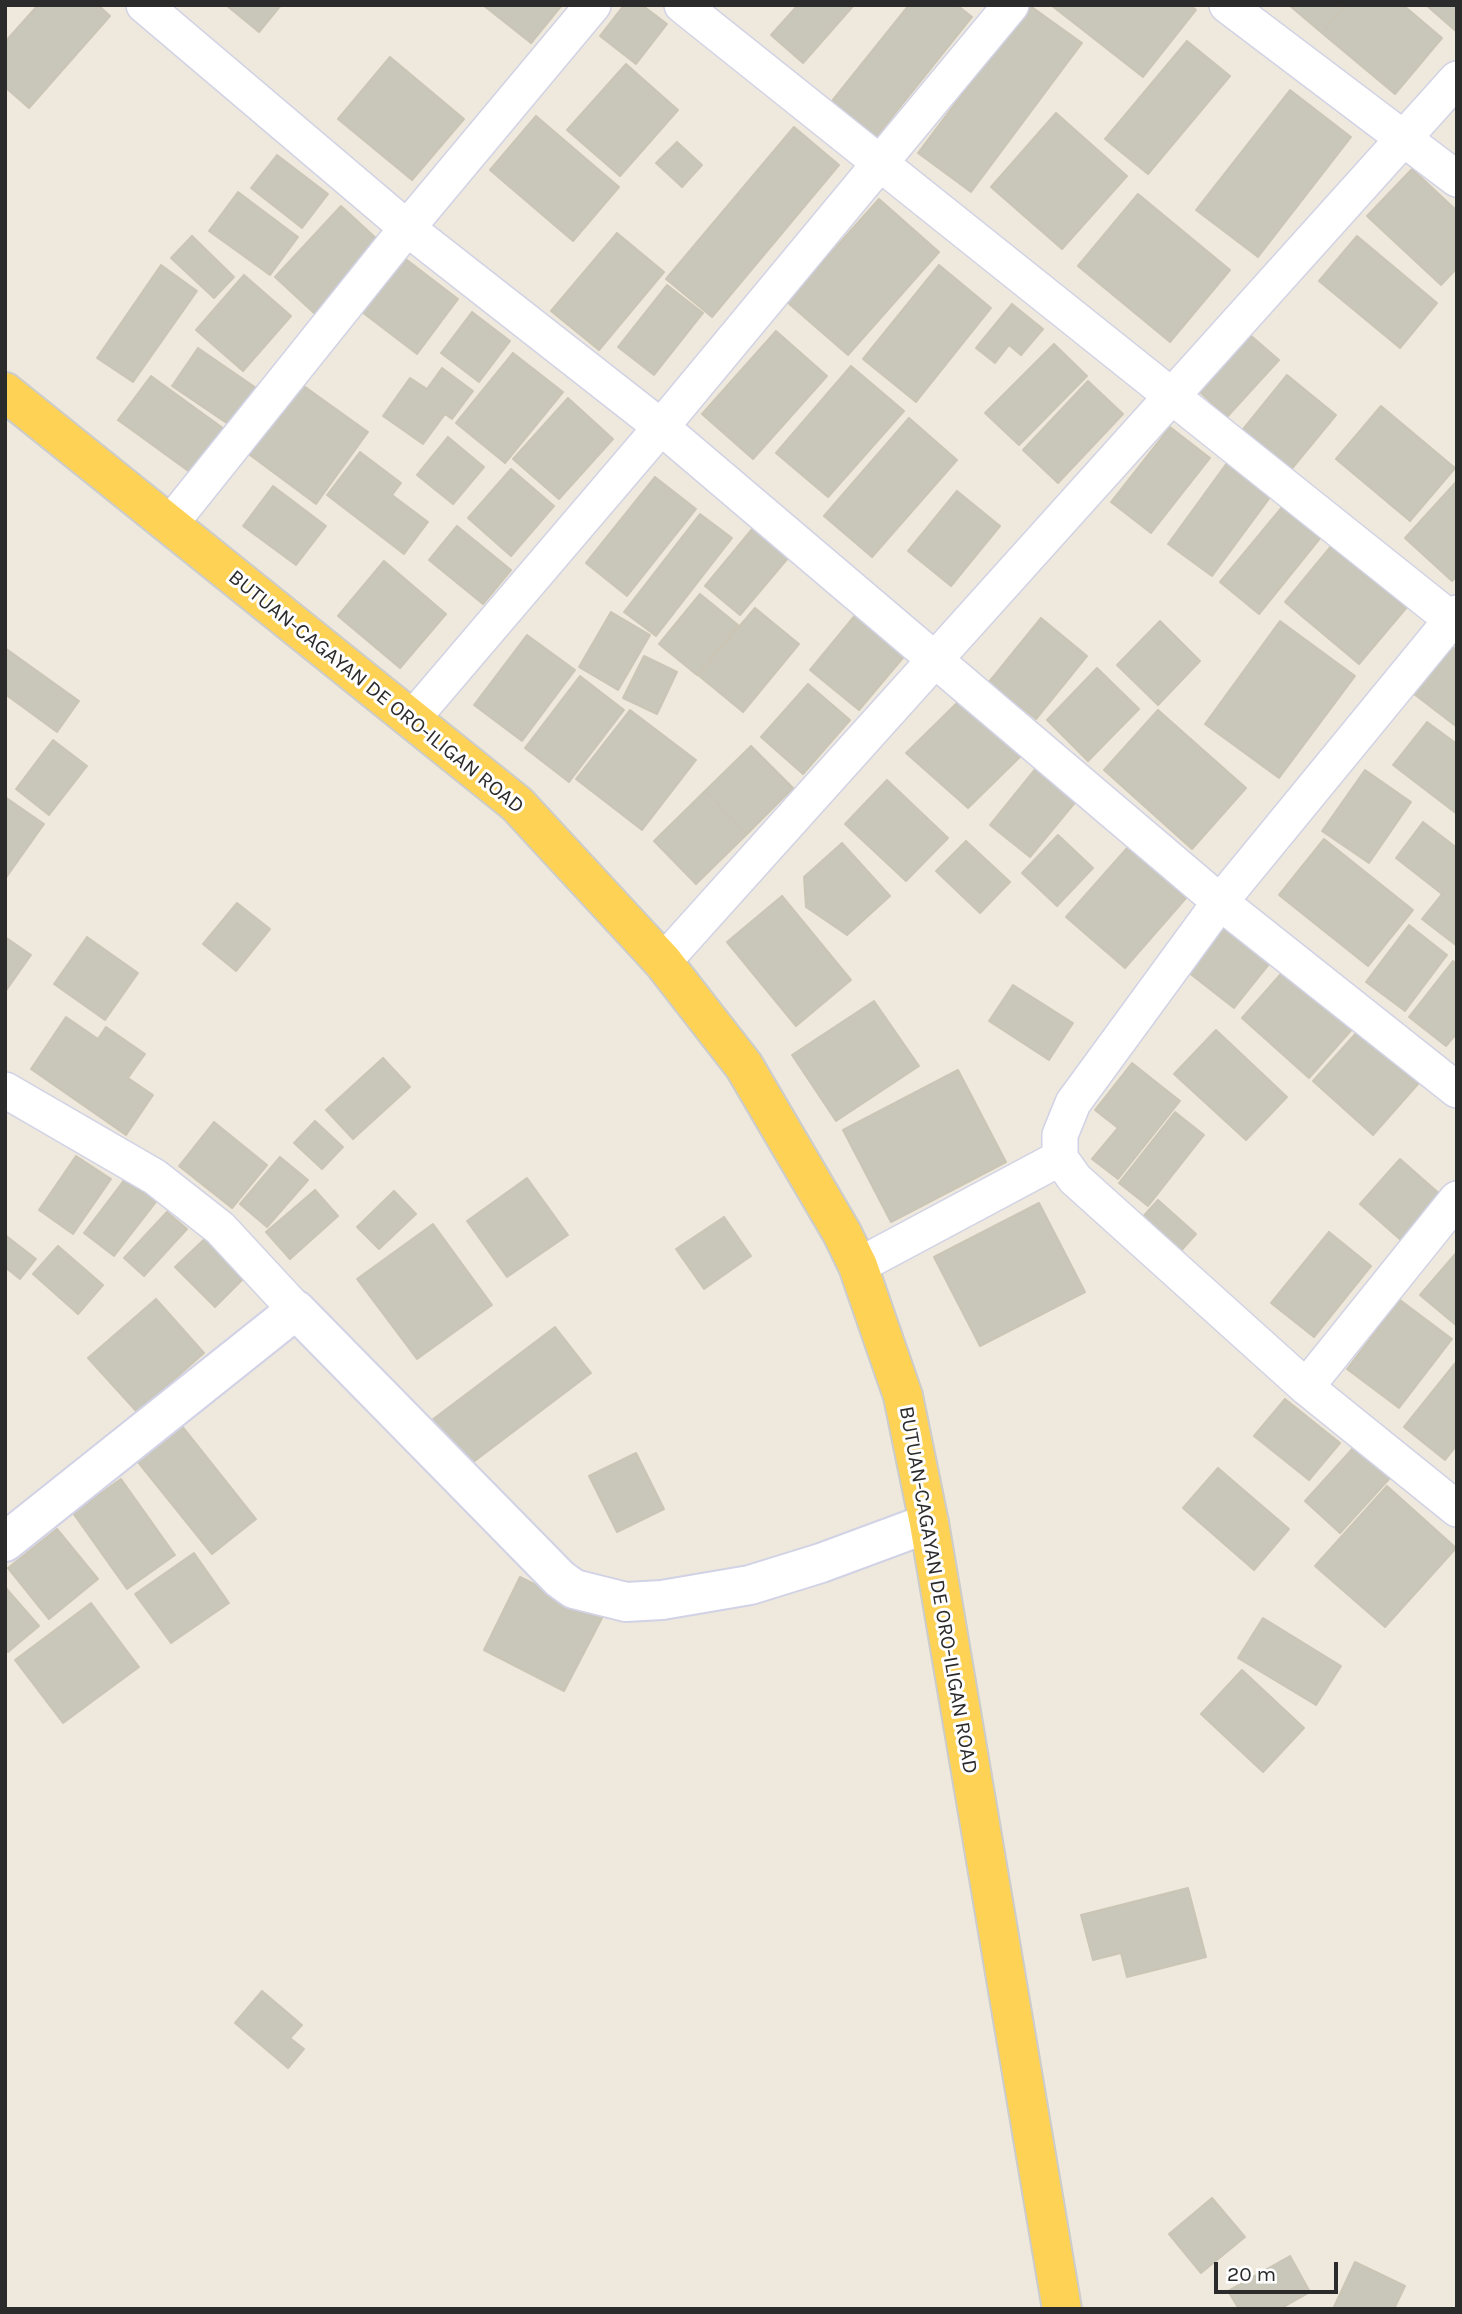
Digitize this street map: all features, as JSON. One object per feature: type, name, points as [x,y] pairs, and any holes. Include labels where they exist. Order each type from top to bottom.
[{"type":"highway","name":"BUTUAN-CAGAYAN DE ORO-ILIGAN ROAD","points":[[5,392],[517,804],[663,962],[744,1066],[842,1233],[858,1266],[903,1396],[929,1522],[1062,2309]]},
{"type":"street","points":[[144,5],[407,228],[661,427],[1220,902],[1457,1090]]},
{"type":"street","points":[[170,524],[407,228],[593,5]]},
{"type":"street","points":[[682,5],[1171,397],[1455,619],[1220,902],[1073,1104],[1060,1135],[1060,1158],[1075,1179],[1306,1387],[1457,1509]]},
{"type":"street","points":[[412,719],[661,427],[1011,5]]},
{"type":"street","points":[[1227,5],[1457,179]]},
{"type":"street","points":[[663,962],[1457,79]]},
{"type":"street","points":[[5,1090],[155,1177],[220,1228],[296,1310],[551,1570],[575,1589],[626,1602],[662,1600],[750,1585],[821,1563],[929,1522]]},
{"type":"street","points":[[858,1266],[1060,1158]]},
{"type":"street","points":[[1306,1387],[1457,1199]]},
{"type":"street","points":[[5,1542],[296,1310]]},
{"type":"building","points":[[38,5],[98,5],[110,16],[29,108],[5,87],[5,42]]},
{"type":"building","points":[[226,5],[281,5],[259,32]]},
{"type":"building","points":[[483,5],[562,5],[531,43]]},
{"type":"building","points":[[624,5],[642,5],[667,24],[636,64],[600,36]]},
{"type":"building","points":[[798,5],[854,5],[803,63],[771,35]]},
{"type":"building","points":[[909,5],[957,5],[972,17],[876,137],[832,101]]},
{"type":"building","points":[[1029,5],[1082,43],[971,192],[918,153]]},
{"type":"building","points":[[1051,5],[1190,5],[1196,10],[1143,77]]},
{"type":"building","points":[[1289,5],[1345,5],[1322,33]]},
{"type":"building","points":[[1345,5],[1403,5],[1442,38],[1395,94],[1322,33]]},
{"type":"building","points":[[1426,5],[1457,5],[1457,32]]},
{"type":"building","points":[[1187,41],[1230,76],[1148,174],[1105,139]]},
{"type":"building","points":[[390,57],[464,119],[412,180],[338,119]]},
{"type":"building","points":[[626,64],[678,110],[620,176],[567,130]]},
{"type":"building","points":[[1290,90],[1351,137],[1258,257],[1196,210]]},
{"type":"building","points":[[1056,113],[1127,176],[1062,249],[991,187]]},
{"type":"building","points":[[536,116],[619,187],[573,241],[490,170]]},
{"type":"building","points":[[794,127],[839,165],[712,317],[666,279]]},
{"type":"building","points":[[677,142],[702,165],[682,187],[656,163]]},
{"type":"building","points":[[277,155],[328,194],[302,228],[251,188]]},
{"type":"building","points":[[1412,169],[1457,211],[1457,268],[1441,285],[1367,216]]},
{"type":"building","points":[[238,192],[298,237],[270,275],[209,231]]},
{"type":"building","points":[[1138,194],[1230,270],[1170,342],[1078,266]]},
{"type":"building","points":[[879,199],[939,252],[848,355],[787,302]]},
{"type":"building","points":[[341,206],[379,241],[314,313],[275,277]]},
{"type":"building","points":[[617,233],[664,272],[599,350],[551,311]]},
{"type":"building","points":[[192,236],[234,277],[214,298],[171,258]]},
{"type":"building","points":[[1357,236],[1437,303],[1400,348],[1319,281]]},
{"type":"building","points":[[403,257],[458,299],[417,354],[362,312]]},
{"type":"building","points":[[161,265],[197,291],[133,382],[97,358]]},
{"type":"building","points":[[939,265],[991,308],[916,402],[863,359]]},
{"type":"building","points":[[244,275],[291,316],[243,371],[196,330]]},
{"type":"building","points":[[667,285],[703,313],[654,375],[618,347]]},
{"type":"building","points":[[1012,304],[1043,329],[1021,355],[1009,345],[995,363],[976,348]]},
{"type":"building","points":[[472,312],[510,341],[479,382],[441,353]]},
{"type":"building","points":[[776,331],[827,376],[753,459],[702,414]]},
{"type":"building","points":[[1250,335],[1279,360],[1227,417],[1199,391]]},
{"type":"building","points":[[1054,344],[1087,376],[1019,445],[985,413]]},
{"type":"building","points":[[198,348],[259,390],[234,428],[172,386]]},
{"type":"building","points":[[513,353],[563,392],[505,463],[456,423]]},
{"type":"building","points":[[851,366],[904,411],[828,497],[776,453]]},
{"type":"building","points":[[442,368],[473,391],[452,419],[445,414],[423,444],[383,416],[410,378],[427,389]]},
{"type":"building","points":[[1287,375],[1336,415],[1285,477],[1236,438]]},
{"type":"building","points":[[151,376],[231,434],[198,478],[118,420]]},
{"type":"building","points":[[1088,381],[1123,414],[1058,483],[1023,450]]},
{"type":"building","points":[[301,384],[368,432],[316,504],[250,455]]},
{"type":"building","points":[[568,398],[613,439],[559,499],[513,459]]},
{"type":"building","points":[[1381,406],[1455,468],[1410,521],[1336,459]]},
{"type":"building","points":[[909,418],[957,460],[872,557],[824,516]]},
{"type":"building","points":[[1170,427],[1210,458],[1151,533],[1111,502]]},
{"type":"building","points":[[448,437],[484,467],[453,504],[417,475]]},
{"type":"building","points":[[360,452],[401,483],[392,495],[428,522],[404,554],[327,495]]},
{"type":"building","points":[[1227,463],[1271,496],[1212,576],[1168,544]]},
{"type":"building","points":[[511,469],[554,506],[511,556],[468,518]]},
{"type":"building","points":[[655,477],[696,509],[627,596],[586,563]]},
{"type":"building","points":[[1457,481],[1457,576],[1452,581],[1405,538]]},
{"type":"building","points":[[273,486],[326,526],[296,565],[243,526]]},
{"type":"building","points":[[957,491],[1000,526],[951,586],[908,551]]},
{"type":"building","points":[[1283,506],[1321,537],[1259,614],[1220,582]]},
{"type":"building","points":[[700,514],[732,538],[656,636],[624,612]]},
{"type":"building","points":[[457,526],[511,570],[483,604],[429,560]]},
{"type":"building","points":[[753,528],[788,558],[740,615],[705,586]]},
{"type":"building","points":[[1332,545],[1407,607],[1359,664],[1285,602]]},
{"type":"building","points":[[384,561],[446,614],[400,668],[338,616]]},
{"type":"building","points":[[700,594],[738,625],[697,675],[659,644]]},
{"type":"building","points":[[755,608],[799,644],[743,712],[698,675]]},
{"type":"building","points":[[611,612],[650,635],[618,690],[579,667]]},
{"type":"building","points":[[857,613],[907,653],[859,710],[810,670]]},
{"type":"building","points":[[1041,618],[1087,656],[1036,719],[989,682]]},
{"type":"building","points":[[1160,621],[1200,661],[1158,705],[1117,665]]},
{"type":"building","points":[[1280,621],[1355,676],[1279,778],[1205,724]]},
{"type":"building","points":[[527,635],[575,670],[522,741],[474,705]]},
{"type":"building","points":[[1450,645],[1457,650],[1457,727],[1414,694]]},
{"type":"building","points":[[5,648],[79,701],[57,732],[5,694]]},
{"type":"building","points":[[644,656],[677,672],[657,714],[623,698]]},
{"type":"building","points":[[1097,668],[1139,709],[1088,761],[1047,720]]},
{"type":"building","points":[[580,676],[624,710],[569,782],[525,748]]},
{"type":"building","points":[[808,684],[850,720],[803,774],[761,737]]},
{"type":"building","points":[[963,697],[1025,752],[968,808],[906,753]]},
{"type":"building","points":[[630,710],[696,760],[642,830],[576,779]]},
{"type":"building","points":[[1158,710],[1246,788],[1192,849],[1104,770]]},
{"type":"building","points":[[1427,722],[1457,744],[1457,814],[1393,765]]},
{"type":"building","points":[[53,740],[87,766],[49,815],[16,789]]},
{"type":"building","points":[[751,746],[793,788],[747,834],[705,791]]},
{"type":"building","points":[[1037,767],[1077,800],[1030,857],[990,825]]},
{"type":"building","points":[[1365,770],[1411,802],[1369,863],[1322,831]]},
{"type":"building","points":[[887,780],[948,838],[906,881],[845,824]]},
{"type":"building","points":[[705,791],[747,834],[696,884],[654,841]]},
{"type":"building","points":[[5,797],[44,824],[5,879]]},
{"type":"building","points":[[1423,822],[1457,848],[1457,946],[1422,919],[1442,894],[1396,858]]},
{"type":"building","points":[[1058,835],[1093,868],[1057,906],[1022,873]]},
{"type":"building","points":[[1324,839],[1413,910],[1368,966],[1279,895]]},
{"type":"building","points":[[966,841],[1010,882],[980,913],[936,871]]},
{"type":"building","points":[[842,843],[890,896],[847,935],[806,907],[804,877]]},
{"type":"building","points":[[1128,847],[1186,898],[1125,968],[1066,917]]},
{"type":"building","points":[[782,896],[851,980],[796,1026],[727,942]]},
{"type":"building","points":[[237,903],[270,929],[236,971],[203,944]]},
{"type":"building","points":[[1409,925],[1447,955],[1405,1011],[1366,982]]},
{"type":"building","points":[[1223,927],[1270,963],[1234,1008],[1188,972]]},
{"type":"building","points":[[5,937],[31,955],[5,992]]},
{"type":"building","points":[[87,937],[138,973],[105,1020],[54,984]]},
{"type":"building","points":[[1453,961],[1457,964],[1457,1033],[1446,1046],[1409,1017]]},
{"type":"building","points":[[1287,967],[1354,1027],[1309,1078],[1242,1018]]},
{"type":"building","points":[[1013,985],[1073,1023],[1049,1060],[989,1021]]},
{"type":"building","points":[[874,1001],[919,1066],[836,1121],[792,1055]]},
{"type":"building","points":[[66,1017],[98,1039],[106,1027],[145,1054],[128,1078],[153,1095],[126,1135],[31,1069]]},
{"type":"building","points":[[1216,1030],[1287,1097],[1246,1140],[1174,1074]]},
{"type":"building","points":[[1358,1031],[1418,1084],[1373,1135],[1313,1081]]},
{"type":"building","points":[[383,1058],[410,1087],[353,1139],[326,1110]]},
{"type":"building","points":[[1132,1063],[1180,1101],[1118,1179],[1092,1159],[1118,1128],[1095,1110]]},
{"type":"building","points":[[958,1070],[1006,1162],[891,1222],[843,1130]]},
{"type":"building","points":[[1175,1112],[1204,1135],[1148,1206],[1119,1183]]},
{"type":"building","points":[[315,1121],[343,1147],[322,1169],[294,1143]]},
{"type":"building","points":[[214,1122],[267,1165],[232,1208],[179,1166]]},
{"type":"building","points":[[76,1156],[111,1179],[73,1234],[39,1210]]},
{"type":"building","points":[[280,1157],[308,1180],[267,1227],[240,1204]]},
{"type":"building","points":[[1400,1159],[1442,1196],[1402,1241],[1360,1204]]},
{"type":"building","points":[[128,1175],[159,1198],[114,1256],[84,1233]]},
{"type":"building","points":[[527,1178],[568,1235],[507,1277],[467,1221]]},
{"type":"building","points":[[315,1190],[338,1216],[290,1259],[266,1232]]},
{"type":"building","points":[[394,1191],[416,1214],[379,1249],[357,1227]]},
{"type":"building","points":[[1158,1200],[1196,1234],[1178,1254],[1140,1220]]},
{"type":"building","points":[[1039,1203],[1085,1292],[980,1346],[934,1257]]},
{"type":"building","points":[[167,1212],[187,1229],[144,1276],[124,1258]]},
{"type":"building","points":[[724,1217],[751,1256],[704,1289],[676,1249]]},
{"type":"building","points":[[433,1224],[492,1305],[417,1359],[357,1279]]},
{"type":"building","points":[[212,1232],[250,1272],[215,1307],[175,1267]]},
{"type":"building","points":[[1329,1232],[1371,1266],[1314,1337],[1271,1303]]},
{"type":"building","points":[[5,1235],[36,1259],[20,1279],[5,1267]]},
{"type":"building","points":[[58,1246],[103,1285],[78,1314],[33,1274]]},
{"type":"building","points":[[1457,1252],[1457,1326],[1420,1295]]},
{"type":"building","points":[[156,1299],[204,1353],[137,1412],[88,1358]]},
{"type":"building","points":[[1400,1300],[1452,1339],[1399,1408],[1347,1369]]},
{"type":"building","points":[[555,1327],[591,1373],[468,1466],[432,1420]]},
{"type":"building","points":[[1457,1361],[1457,1445],[1445,1460],[1404,1427]]},
{"type":"building","points":[[1285,1399],[1340,1443],[1309,1480],[1254,1436]]},
{"type":"building","points":[[182,1426],[256,1519],[212,1554],[138,1462]]},
{"type":"building","points":[[1354,1447],[1390,1478],[1340,1533],[1305,1501]]},
{"type":"building","points":[[636,1453],[664,1509],[617,1532],[589,1476]]},
{"type":"building","points":[[1218,1468],[1289,1529],[1254,1570],[1183,1508]]},
{"type":"building","points":[[121,1479],[175,1555],[127,1589],[73,1513]]},
{"type":"building","points":[[1387,1486],[1456,1548],[1385,1627],[1315,1566]]},
{"type":"building","points":[[57,1529],[98,1579],[49,1619],[8,1568]]},
{"type":"building","points":[[194,1553],[229,1603],[171,1643],[135,1594]]},
{"type":"building","points":[[520,1577],[602,1618],[564,1691],[484,1650]]},
{"type":"building","points":[[5,1587],[39,1626],[8,1652],[5,1649]]},
{"type":"building","points":[[91,1603],[139,1667],[63,1723],[15,1660]]},
{"type":"building","points":[[1263,1618],[1341,1666],[1316,1705],[1238,1658]]},
{"type":"building","points":[[1242,1670],[1304,1728],[1263,1772],[1201,1714]]},
{"type":"building","points":[[1188,1888],[1206,1957],[1127,1977],[1121,1953],[1093,1960],[1081,1915]]},
{"type":"building","points":[[262,1991],[302,2025],[290,2038],[304,2049],[288,2068],[235,2023]]},
{"type":"building","points":[[1212,2198],[1245,2237],[1201,2273],[1169,2234]]},
{"type":"building","points":[[1290,2256],[1310,2292],[1280,2309],[1239,2309],[1228,2291]]},
{"type":"building","points":[[1355,2262],[1405,2286],[1394,2309],[1333,2309]]}]
